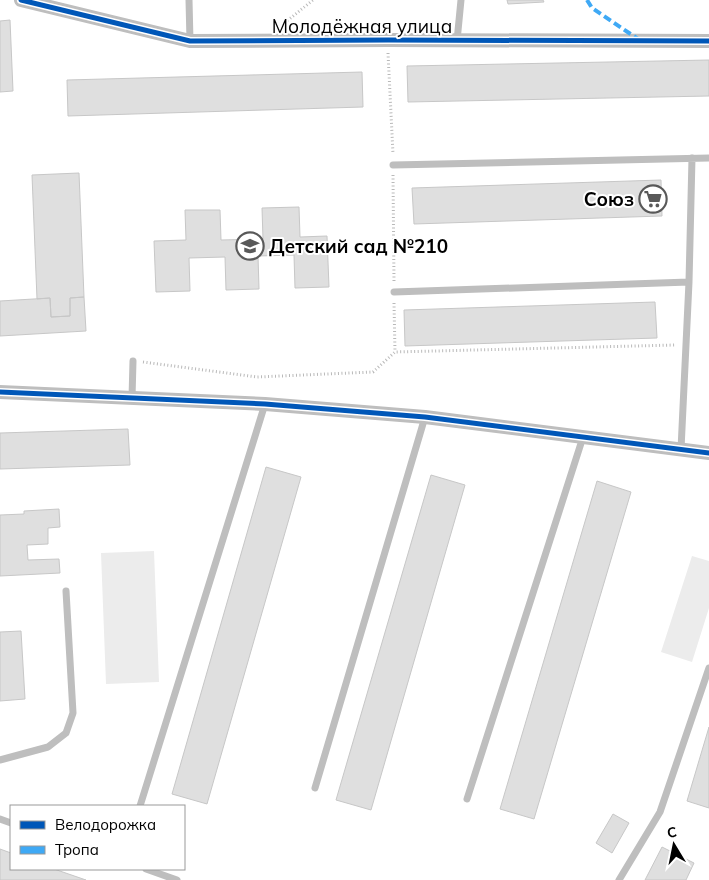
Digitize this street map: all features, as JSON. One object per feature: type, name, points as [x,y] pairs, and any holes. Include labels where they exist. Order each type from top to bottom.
[{"type":"street","name":"Молодёжная улица","points":[[21,0],[190,41],[709,41]]},
{"type":"street","points":[[0,392],[265,404],[425,417],[709,452]]},
{"type":"lane","points":[[189,0],[190,41]]},
{"type":"lane","points":[[457,40],[461,0]]},
{"type":"lane","points":[[681,449],[689,282],[692,158]]},
{"type":"lane","points":[[393,164],[709,158]]},
{"type":"lane","points":[[394,292],[689,282]]},
{"type":"lane","points":[[132,398],[133,360]]},
{"type":"lane","points":[[140,805],[265,404]]},
{"type":"lane","points":[[315,788],[425,417]]},
{"type":"lane","points":[[467,799],[583,437]]},
{"type":"lane","points":[[0,760],[48,747],[66,733],[73,713],[66,591]]},
{"type":"lane","points":[[619,880],[660,812],[709,668]]},
{"type":"lane","points":[[149,870],[177,880]]},
{"type":"path","points":[[262,40],[313,0]]},
{"type":"path","points":[[388,40],[393,164],[395,352]]},
{"type":"path","points":[[133,360],[257,377],[373,372],[395,352],[686,344]]},
{"type":"shaded area","points":[[154,551],[159,682],[106,684],[101,553]]},
{"type":"shaded area","points":[[692,556],[709,561],[709,608],[692,662],[661,652]]},
{"type":"building","points":[[507,0],[543,0],[544,2],[508,4]]},
{"type":"building","points":[[10,20],[13,91],[0,92],[0,21]]},
{"type":"building","points":[[709,60],[709,96],[408,102],[407,66]]},
{"type":"building","points":[[362,72],[363,107],[68,116],[67,80]]},
{"type":"building","points":[[79,173],[84,297],[70,298],[70,316],[51,317],[50,298],[37,299],[32,175]]},
{"type":"building","points":[[661,180],[662,216],[414,224],[412,188]]},
{"type":"building","points":[[299,207],[300,237],[327,236],[329,287],[295,288],[294,255],[258,256],[259,289],[226,290],[225,257],[189,258],[190,291],[156,292],[154,241],[186,240],[185,210],[220,210],[221,240],[263,239],[262,208]]},
{"type":"building","points":[[84,297],[86,331],[0,336],[0,301],[50,298],[51,317],[70,316],[70,298]]},
{"type":"building","points":[[655,302],[657,338],[405,346],[404,310]]},
{"type":"building","points":[[128,429],[130,465],[0,469],[0,433]]},
{"type":"building","points":[[266,467],[301,477],[207,804],[172,794]]},
{"type":"building","points":[[431,475],[465,485],[371,810],[336,800]]},
{"type":"building","points":[[597,481],[631,492],[534,819],[500,809]]},
{"type":"building","points":[[59,509],[60,527],[48,528],[48,544],[27,545],[28,560],[59,559],[60,573],[0,576],[0,515],[24,514],[24,511]]},
{"type":"building","points":[[21,631],[25,699],[0,701],[0,632]]},
{"type":"building","points":[[709,727],[709,808],[687,801]]},
{"type":"building","points":[[613,814],[629,823],[612,853],[596,843]]},
{"type":"building","points":[[662,847],[694,863],[686,880],[645,880]]},
{"type":"building","points":[[0,849],[10,853],[10,870],[57,870],[86,880],[0,880]]},
{"type":"marked path","points":[[587,0],[592,8],[638,39]]},
{"type":"cycle path","points":[[21,0],[190,41],[709,41]]},
{"type":"cycle path","points":[[0,392],[265,404],[425,417],[709,453]]},
{"type":"place","name":"Союз","points":[[653,199]]},
{"type":"place","name":"Детский сад №210","points":[[250,246]]}]
